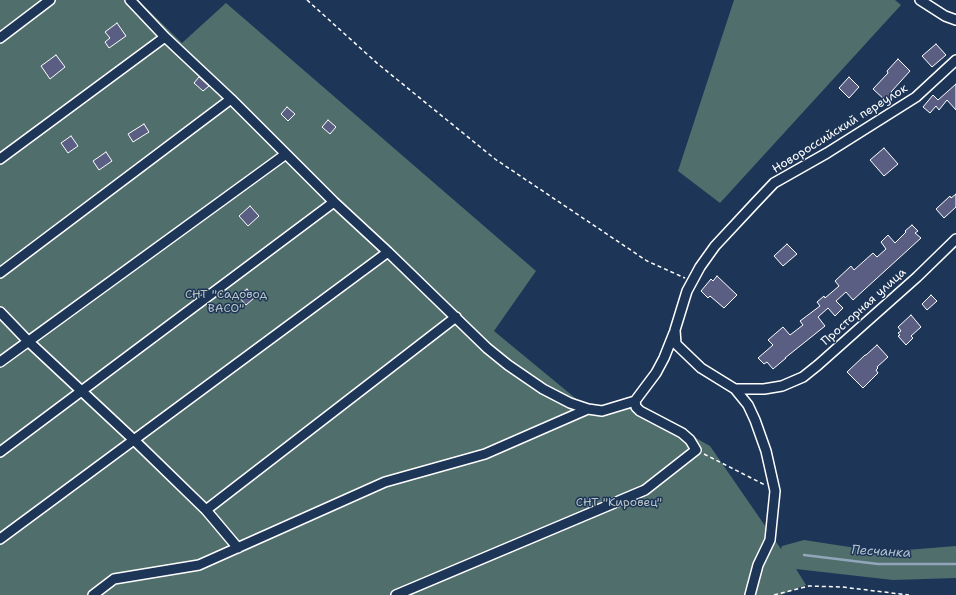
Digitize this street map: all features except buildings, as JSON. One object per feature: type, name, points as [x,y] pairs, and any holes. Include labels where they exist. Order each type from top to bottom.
[{"type":"street","points":[[0,38],[50,0]]},
{"type":"street","points":[[130,0],[165,37],[231,99],[334,202],[487,348],[508,365],[537,385],[570,404],[602,411],[635,401],[636,407],[640,411],[682,433],[690,440],[696,450],[645,490],[396,595]]},
{"type":"street","points":[[920,0],[945,16],[956,20]]},
{"type":"street","points":[[0,159],[165,37]]},
{"type":"street","name":"Новороссийский переулок","points":[[635,401],[656,373],[664,358],[675,330],[687,291],[700,267],[715,246],[756,202],[774,183],[827,153],[916,97],[956,60]]},
{"type":"street","points":[[0,273],[231,99]]},
{"type":"street","points":[[0,362],[286,154]]},
{"type":"street","points":[[0,452],[334,202]]},
{"type":"street","name":"Просторная улица","points":[[735,389],[764,390],[782,386],[803,376],[818,365],[956,239]]},
{"type":"street","points":[[0,539],[388,252]]},
{"type":"street","points":[[0,312],[28,341],[82,390],[206,510],[238,548]]},
{"type":"street","points":[[206,510],[456,317]]},
{"type":"street","points":[[675,330],[676,344],[701,368],[735,389],[748,405],[766,451],[775,491],[770,540],[758,565],[750,595]]},
{"type":"street","points":[[93,595],[114,579],[199,565],[385,482],[485,454],[588,409]]},
{"type":"path","points":[[307,0],[378,64],[495,159],[647,261],[692,282]]},
{"type":"path","points":[[696,450],[775,491]]},
{"type":"path","points":[[774,595],[809,586],[842,587],[909,595]]},
{"type":"green space","name":"СНТ \"Садовод ВАСО\"","points":[[0,0],[138,0],[182,43],[226,3],[536,271],[494,331],[586,407],[484,451],[385,478],[199,563],[114,575],[87,595],[0,595]]},
{"type":"green space","points":[[734,0],[895,0],[901,5],[720,203],[678,171]]},
{"type":"green space","name":"СНТ \"Кировец\"","points":[[625,398],[710,446],[781,549],[782,546],[804,540],[882,552],[956,546],[956,578],[893,580],[796,569],[806,585],[781,595],[99,595],[115,583],[202,569],[390,486],[488,459]]},
{"type":"waterway","name":"Песчанка","points":[[804,555],[878,564],[956,564]]}]
